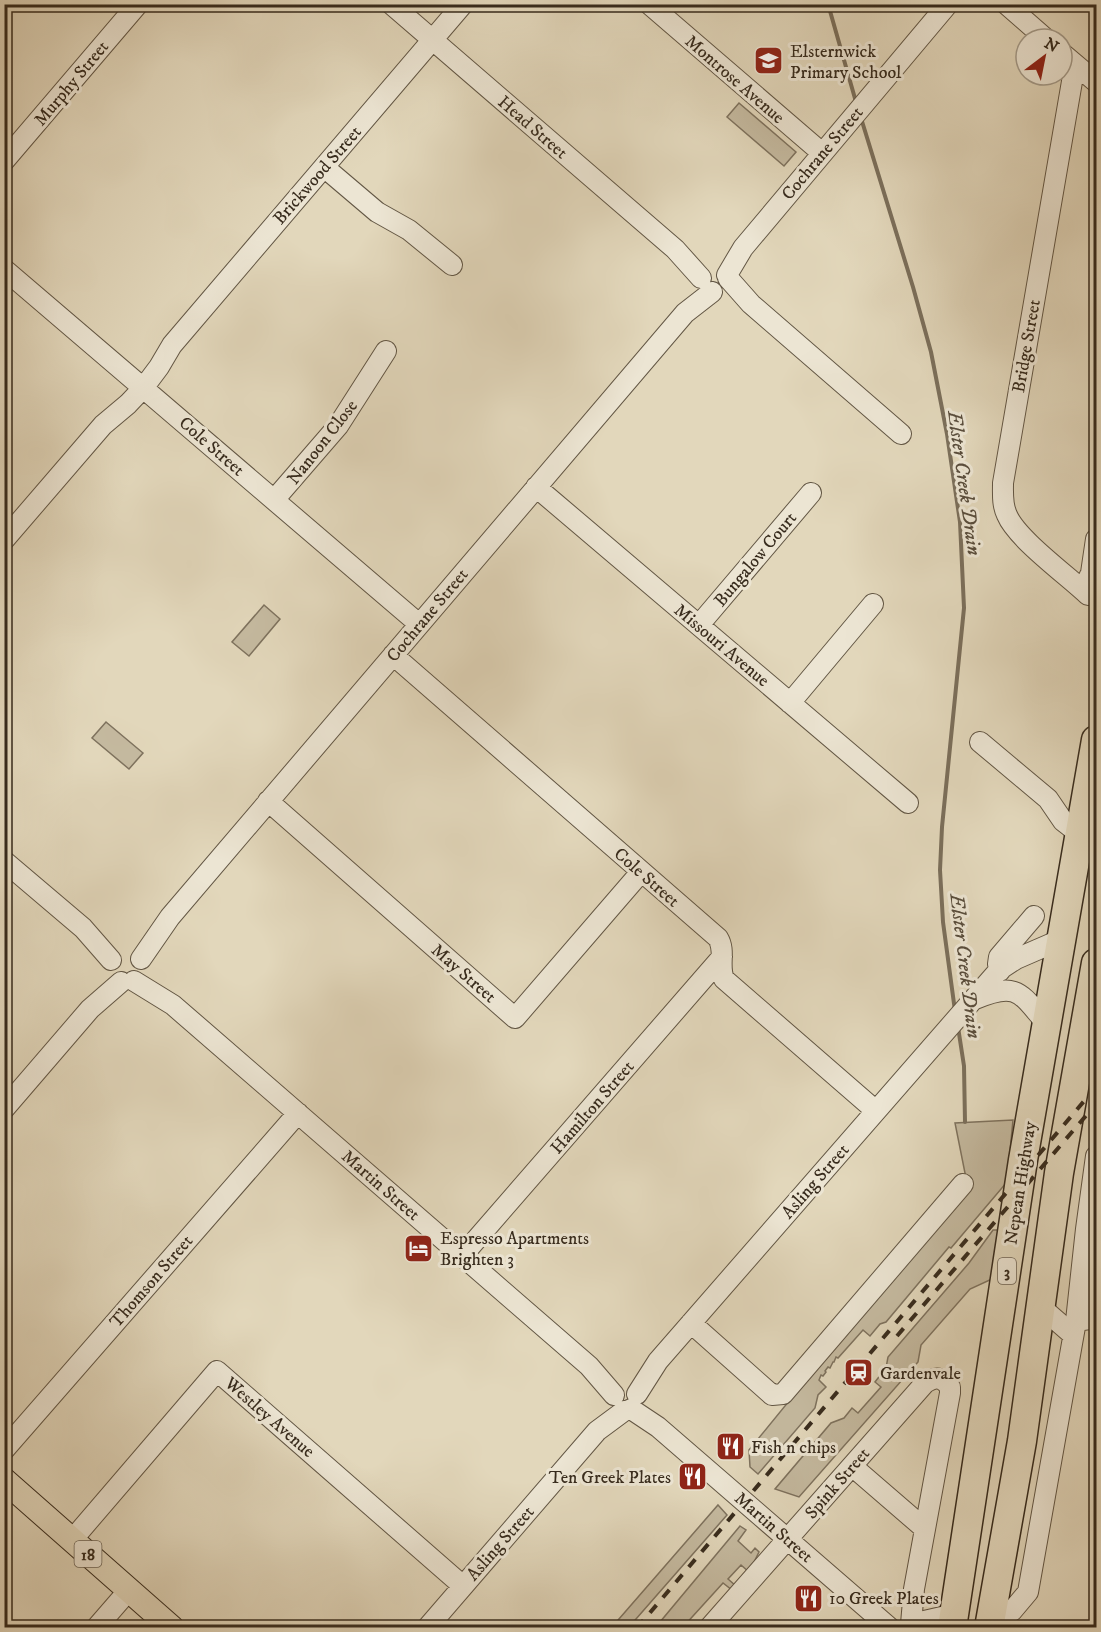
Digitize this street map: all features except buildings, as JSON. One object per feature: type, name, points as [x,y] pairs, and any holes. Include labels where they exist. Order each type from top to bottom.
[{"type":"highway","name":"Nepean Highway","points":[[953,1621],[1023,1160],[1062,939],[1086,865],[1081,835],[1096,740]]},
{"type":"highway","name":"Nepean Highway","points":[[991,1625],[1012,1490],[1022,1442],[1059,1173],[1096,963]]},
{"type":"highway","points":[[964,1556],[1000,1561]]},
{"type":"main road","name":"18","points":[[4,1480],[172,1628]]},
{"type":"street","name":"Murphy Street","points":[[4,161],[138,4]]},
{"type":"street","name":"Head Street","points":[[391,4],[675,249],[751,304],[901,434]]},
{"type":"street","name":"Brickwood Street","points":[[4,540],[104,425],[128,405],[138,383],[159,367],[172,345],[463,4]]},
{"type":"street","name":"Montrose Avenue","points":[[649,4],[822,153]]},
{"type":"street","name":"Cochrane Street","points":[[4,1109],[742,248],[948,4]]},
{"type":"street","points":[[1006,4],[1032,27]]},
{"type":"street","points":[[1074,63],[1096,82]]},
{"type":"street","name":"Bridge Street","points":[[1064,87],[1003,483],[1003,498],[1004,509],[1013,526],[1086,592],[1096,539]]},
{"type":"street","points":[[324,167],[377,212],[409,230],[452,265]]},
{"type":"street","name":"Cole Street","points":[[4,268],[419,624]]},
{"type":"street","name":"Nanoon Close","points":[[274,500],[338,426],[386,351]]},
{"type":"street","name":"Missouri Avenue","points":[[536,487],[908,803]]},
{"type":"street","name":"Bungalow Court","points":[[699,625],[811,493]]},
{"type":"street","points":[[790,703],[873,604]]},
{"type":"street","name":"Cole Street","points":[[393,655],[718,938],[722,946],[721,971],[724,979],[876,1111]]},
{"type":"street","points":[[980,742],[1048,799],[1063,821],[1081,835]]},
{"type":"street","points":[[1048,799],[1065,804],[1086,806]]},
{"type":"street","name":"May Street","points":[[268,801],[515,1018],[641,872]]},
{"type":"street","name":"Martin Street","points":[[4,861],[298,1113],[890,1628]]},
{"type":"street","name":"Asling Street","points":[[999,970],[999,957],[1035,916]]},
{"type":"street","name":"Asling Street","points":[[427,1628],[999,970],[1016,959],[1062,939]]},
{"type":"street","name":"Hamilton Street","points":[[462,1256],[722,957]]},
{"type":"street","points":[[999,970],[1009,990]]},
{"type":"street","points":[[972,1000],[996,991],[1009,990],[1025,998],[1047,1024]]},
{"type":"street","name":"Thomson Street","points":[[4,1450],[298,1113]]},
{"type":"street","points":[[991,1625],[1012,1611],[1028,1592],[1074,1328],[1089,1268],[1096,1156]]},
{"type":"street","points":[[692,1323],[772,1395],[783,1394],[963,1184]]},
{"type":"street","points":[[1096,1289],[1096,1304]]},
{"type":"street","points":[[1042,1308],[1074,1328]]},
{"type":"street","points":[[1074,1328],[1096,1318]]},
{"type":"street","name":"Westley Avenue","points":[[72,1540],[217,1371],[463,1586]]},
{"type":"street","name":"Spink Street","points":[[709,1628],[925,1383],[934,1378],[946,1381],[950,1387],[950,1393],[925,1529]]},
{"type":"street","points":[[1012,1490],[1050,1465]]},
{"type":"street","points":[[852,1466],[925,1529],[910,1626],[953,1621]]},
{"type":"street","points":[[96,1628],[129,1590]]},
{"type":"shaded area","points":[[739,103],[796,152],[784,166],[727,117]]},
{"type":"shaded area","points":[[264,605],[280,619],[249,656],[232,642]]},
{"type":"shaded area","points":[[106,722],[143,753],[129,769],[92,738]]},
{"type":"shaded area","points":[[1013,1120],[1007,1182],[886,1322],[880,1324],[870,1336],[863,1330],[838,1358],[836,1357],[830,1368],[828,1367],[823,1376],[821,1375],[819,1380],[826,1387],[818,1395],[815,1408],[758,1474],[750,1467],[749,1450],[967,1183],[955,1123]]},
{"type":"shaded area","points":[[993,1230],[999,1230],[992,1279],[970,1289],[921,1345],[918,1362],[799,1497],[775,1489],[831,1423],[844,1418],[852,1408],[858,1413],[881,1387],[875,1382],[886,1368],[888,1357],[969,1263]]},
{"type":"shaded area","points":[[718,1505],[727,1515],[629,1627],[612,1627]]},
{"type":"shaded area","points":[[740,1526],[746,1530],[738,1541],[751,1553],[755,1548],[759,1552],[749,1572],[741,1565],[728,1579],[736,1586],[732,1590],[723,1583],[683,1627],[655,1628]]},
{"type":"waterway","name":"Elster Creek Drain","points":[[828,4],[856,102]]},
{"type":"waterway","name":"Elster Creek Drain","points":[[861,118],[931,352],[947,434],[960,522],[964,608],[942,827],[940,870],[943,922],[955,1011]]},
{"type":"waterway","name":"Elster Creek Drain","points":[[958,1027],[964,1066],[965,1122]]},
{"type":"railway","points":[[637,1628],[1096,1087]]},
{"type":"railway","points":[[897,1336],[1096,1104]]},
{"type":"place","name":"Elsternwick Primary School","points":[[769,61]]},
{"type":"place","name":"Espresso Apartments Brighten 3","points":[[419,1248]]},
{"type":"place","name":"Gardenvale","points":[[859,1373]]},
{"type":"place","name":"Fish n chips","points":[[730,1447]]},
{"type":"place","name":"Ten Greek Plates","points":[[692,1477]]},
{"type":"place","name":"10 Greek Plates","points":[[808,1598]]}]
